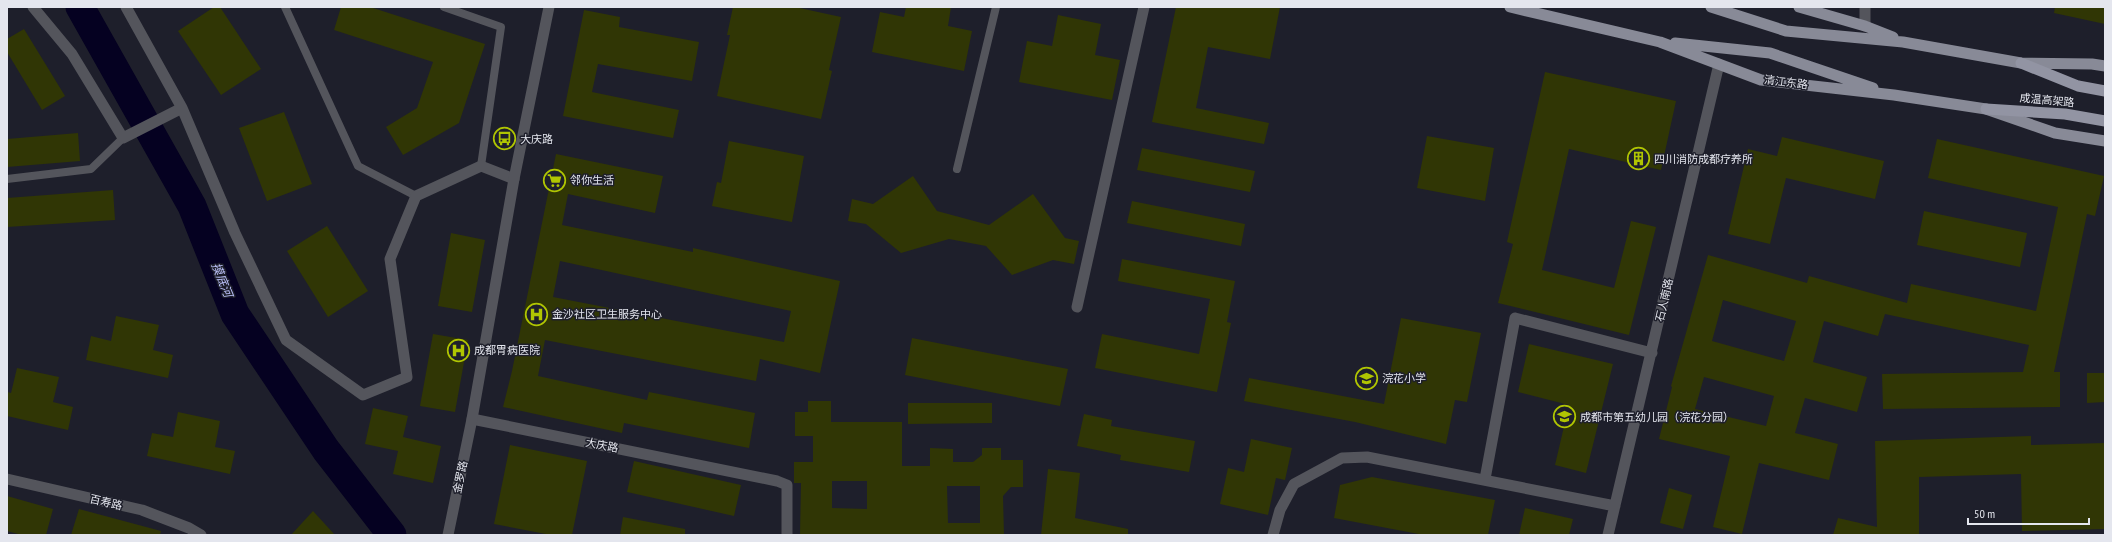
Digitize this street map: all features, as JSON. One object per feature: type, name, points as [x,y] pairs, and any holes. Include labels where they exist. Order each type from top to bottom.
[{"type":"highway","name":"成温高架路","points":[[2021,63],[2078,86],[2105,91]]},
{"type":"highway","name":"成温高架路","points":[[1986,109],[2065,114],[2105,121]]},
{"type":"main road","name":"清江东路","points":[[1510,7],[1660,42],[1761,80],[1894,95],[1986,109],[2055,133],[2105,141]]},
{"type":"main road","points":[[1711,7],[1786,31],[1902,42],[2021,63],[2092,64],[2105,66]]},
{"type":"main road","points":[[1799,7],[1865,26],[1902,42]]},
{"type":"main road","name":"清江东路","points":[[1660,42],[1770,52],[1894,95]]},
{"type":"street","points":[[33,7],[72,54],[123,138],[182,108]]},
{"type":"street","points":[[126,7],[182,108],[235,233],[286,340],[363,395],[407,377],[390,260],[416,196],[481,166],[514,179]]},
{"type":"street","points":[[472,419],[514,179],[549,7]]},
{"type":"street","points":[[1077,307],[1144,7]]},
{"type":"street","points":[[1865,7],[1865,26]]},
{"type":"street","name":"石人南路","points":[[1608,535],[1719,64]]},
{"type":"street","points":[[1485,478],[1515,318],[1652,352]]},
{"type":"street","name":"金罗路","points":[[448,535],[472,419]]},
{"type":"street","name":"大庆路","points":[[472,419],[777,481],[787,485],[787,535]]},
{"type":"street","points":[[1273,535],[1280,510],[1294,484],[1342,458],[1367,456],[1485,478],[1615,506]]},
{"type":"street","name":"百寿路","points":[[7,479],[142,510],[189,528],[201,535]]},
{"type":"lane","points":[[285,7],[358,166],[416,196]]},
{"type":"lane","points":[[444,7],[501,27],[481,166]]},
{"type":"lane","points":[[957,169],[996,7]]},
{"type":"lane","points":[[7,179],[91,169],[123,138]]},
{"type":"building","points":[[214,7],[220,7],[261,69],[221,95],[178,31]]},
{"type":"building","points":[[341,7],[370,7],[485,44],[459,123],[403,155],[386,127],[417,108],[433,62],[334,30]]},
{"type":"building","points":[[733,7],[795,7],[841,17],[829,70],[832,71],[821,119],[717,96],[730,35],[727,35]]},
{"type":"building","points":[[906,7],[951,7],[948,26],[972,31],[964,71],[872,52],[880,12],[904,17]]},
{"type":"building","points":[[1176,7],[1280,7],[1270,59],[1208,47],[1196,108],[1269,123],[1264,144],[1152,122]]},
{"type":"building","points":[[2055,7],[2105,7],[2105,24],[2054,13]]},
{"type":"building","points":[[584,10],[620,17],[619,27],[699,42],[692,81],[598,64],[592,92],[679,110],[673,138],[563,116]]},
{"type":"building","points":[[1058,15],[1101,24],[1095,55],[1120,60],[1112,100],[1019,82],[1027,41],[1052,46]]},
{"type":"building","points":[[24,29],[65,96],[42,110],[7,52],[7,39]]},
{"type":"building","name":"四川消防成都疗养所","points":[[1545,72],[1676,101],[1661,170],[1569,149],[1542,270],[1614,288],[1631,221],[1656,227],[1629,335],[1498,303],[1513,244],[1507,242]]},
{"type":"building","points":[[284,112],[312,184],[267,201],[239,128]]},
{"type":"building","points":[[78,133],[80,161],[7,167],[7,139]]},
{"type":"building","points":[[1427,136],[1494,148],[1485,201],[1417,188]]},
{"type":"building","points":[[1782,137],[1884,161],[1875,199],[1786,178],[1770,244],[1728,234],[1748,149],[1777,156]]},
{"type":"building","points":[[1937,139],[2104,176],[2095,216],[2087,214],[2054,372],[2060,372],[2060,407],[1883,409],[1882,374],[2023,372],[2029,345],[1885,314],[1878,336],[1824,321],[1813,362],[1867,377],[1857,412],[1805,398],[1795,433],[1838,444],[1829,480],[1759,463],[1742,534],[1713,527],[1730,456],[1659,439],[1671,386],[1708,255],[1807,283],[1809,276],[1907,303],[1911,284],[2036,311],[2058,207],[1928,178]],"holes":[[[1723,300],[1796,321],[1784,361],[1712,341]],[[1704,377],[1774,396],[1766,426],[1695,409]]]},
{"type":"building","points":[[729,141],[804,156],[792,222],[712,206],[717,182],[721,183]]},
{"type":"building","points":[[1142,148],[1255,171],[1250,192],[1137,170]]},
{"type":"building","points":[[556,154],[663,176],[655,213],[568,194],[562,225],[693,252],[693,248],[840,281],[820,373],[760,359],[756,381],[545,340],[538,376],[647,400],[649,392],[755,413],[749,448],[624,423],[622,433],[503,407],[512,371]],"holes":[[[560,261],[791,311],[784,342],[553,297]]]},
{"type":"building","points":[[913,176],[937,211],[989,225],[1033,194],[1065,238],[1079,241],[1074,264],[1053,260],[1012,275],[986,246],[949,239],[901,253],[866,224],[848,221],[852,199],[873,204]]},
{"type":"building","points":[[113,190],[115,220],[7,227],[7,198]]},
{"type":"building","points":[[1132,201],[1245,224],[1241,246],[1127,223]]},
{"type":"building","points":[[1924,211],[2027,233],[2020,267],[1917,245]]},
{"type":"building","points":[[327,226],[368,291],[328,317],[287,251]]},
{"type":"building","points":[[451,233],[485,240],[472,312],[438,306]]},
{"type":"building","points":[[1122,259],[1235,281],[1227,322],[1231,323],[1217,392],[1095,368],[1102,334],[1199,354],[1210,299],[1118,281]]},
{"type":"building","points":[[116,316],[159,325],[153,350],[173,355],[168,378],[86,360],[91,336],[111,341]]},
{"type":"building","points":[[1401,318],[1481,333],[1467,402],[1455,400],[1446,444],[1355,422],[1244,401],[1249,378],[1384,404]]},
{"type":"building","points":[[433,334],[468,340],[455,412],[420,406]]},
{"type":"building","points":[[912,338],[1068,369],[1060,406],[905,375]]},
{"type":"building","points":[[1529,344],[1613,364],[1586,473],[1555,465],[1569,405],[1518,392]]},
{"type":"building","points":[[17,368],[59,377],[53,402],[73,407],[68,430],[7,416],[7,392],[11,393]]},
{"type":"building","points":[[2087,373],[2105,373],[2105,402],[2087,403]]},
{"type":"building","points":[[808,401],[831,401],[831,422],[902,422],[902,466],[930,466],[930,448],[953,449],[953,462],[973,462],[982,455],[982,448],[1001,448],[1001,460],[1023,460],[1023,487],[1011,487],[1003,496],[1004,535],[800,535],[801,483],[794,483],[794,462],[813,462],[813,436],[795,436],[795,412],[808,412]],"holes":[[[832,481],[867,481],[867,509],[832,508]],[[947,486],[980,486],[980,523],[948,523]]]},
{"type":"building","points":[[908,403],[992,403],[992,423],[908,424]]},
{"type":"building","points":[[373,408],[408,416],[403,437],[441,446],[433,483],[393,474],[398,451],[365,444]]},
{"type":"building","points":[[178,412],[220,421],[215,447],[235,451],[230,474],[147,456],[152,433],[173,437]]},
{"type":"building","points":[[1084,414],[1112,420],[1111,426],[1195,441],[1189,472],[1120,460],[1121,455],[1077,446]]},
{"type":"building","points":[[2031,436],[2031,445],[2105,443],[2105,529],[2022,531],[2021,474],[1919,477],[1919,535],[1833,535],[1838,518],[1877,527],[1875,441]]},
{"type":"building","points":[[1251,439],[1292,448],[1285,480],[1276,478],[1268,515],[1220,504],[1228,468],[1244,472]]},
{"type":"building","points":[[510,445],[587,461],[572,535],[551,535],[494,524]]},
{"type":"building","points":[[634,461],[741,485],[734,516],[627,492]]},
{"type":"building","points":[[1048,469],[1080,473],[1075,518],[1128,529],[1128,535],[1041,535]]},
{"type":"building","points":[[1372,477],[1495,500],[1488,535],[1424,535],[1334,518],[1340,485]]},
{"type":"building","points":[[1669,488],[1692,495],[1683,529],[1660,523]]},
{"type":"building","points":[[7,496],[53,509],[46,535],[22,535],[7,531]]},
{"type":"building","points":[[1525,508],[1573,519],[1569,535],[1519,535]]},
{"type":"building","points":[[79,509],[161,531],[160,535],[71,535]]},
{"type":"building","points":[[313,511],[335,535],[291,535]]},
{"type":"building","points":[[623,517],[685,529],[685,535],[620,535]]},
{"type":"waterway","name":"摸底河","points":[[80,7],[192,206],[235,314],[326,450],[392,535]]},
{"type":"place","name":"大庆路","points":[[505,139]]},
{"type":"place","name":"四川消防成都疗养所","points":[[1639,159]]},
{"type":"place","name":"邻你生活","points":[[554,180]]},
{"type":"place","name":"金沙社区卫生服务中心","points":[[537,314]]},
{"type":"place","name":"成都胃病医院","points":[[458,350]]},
{"type":"place","name":"浣花小学","points":[[1367,378]]},
{"type":"place","name":"成都市第五幼儿园（浣花分园）","points":[[1564,417]]}]
